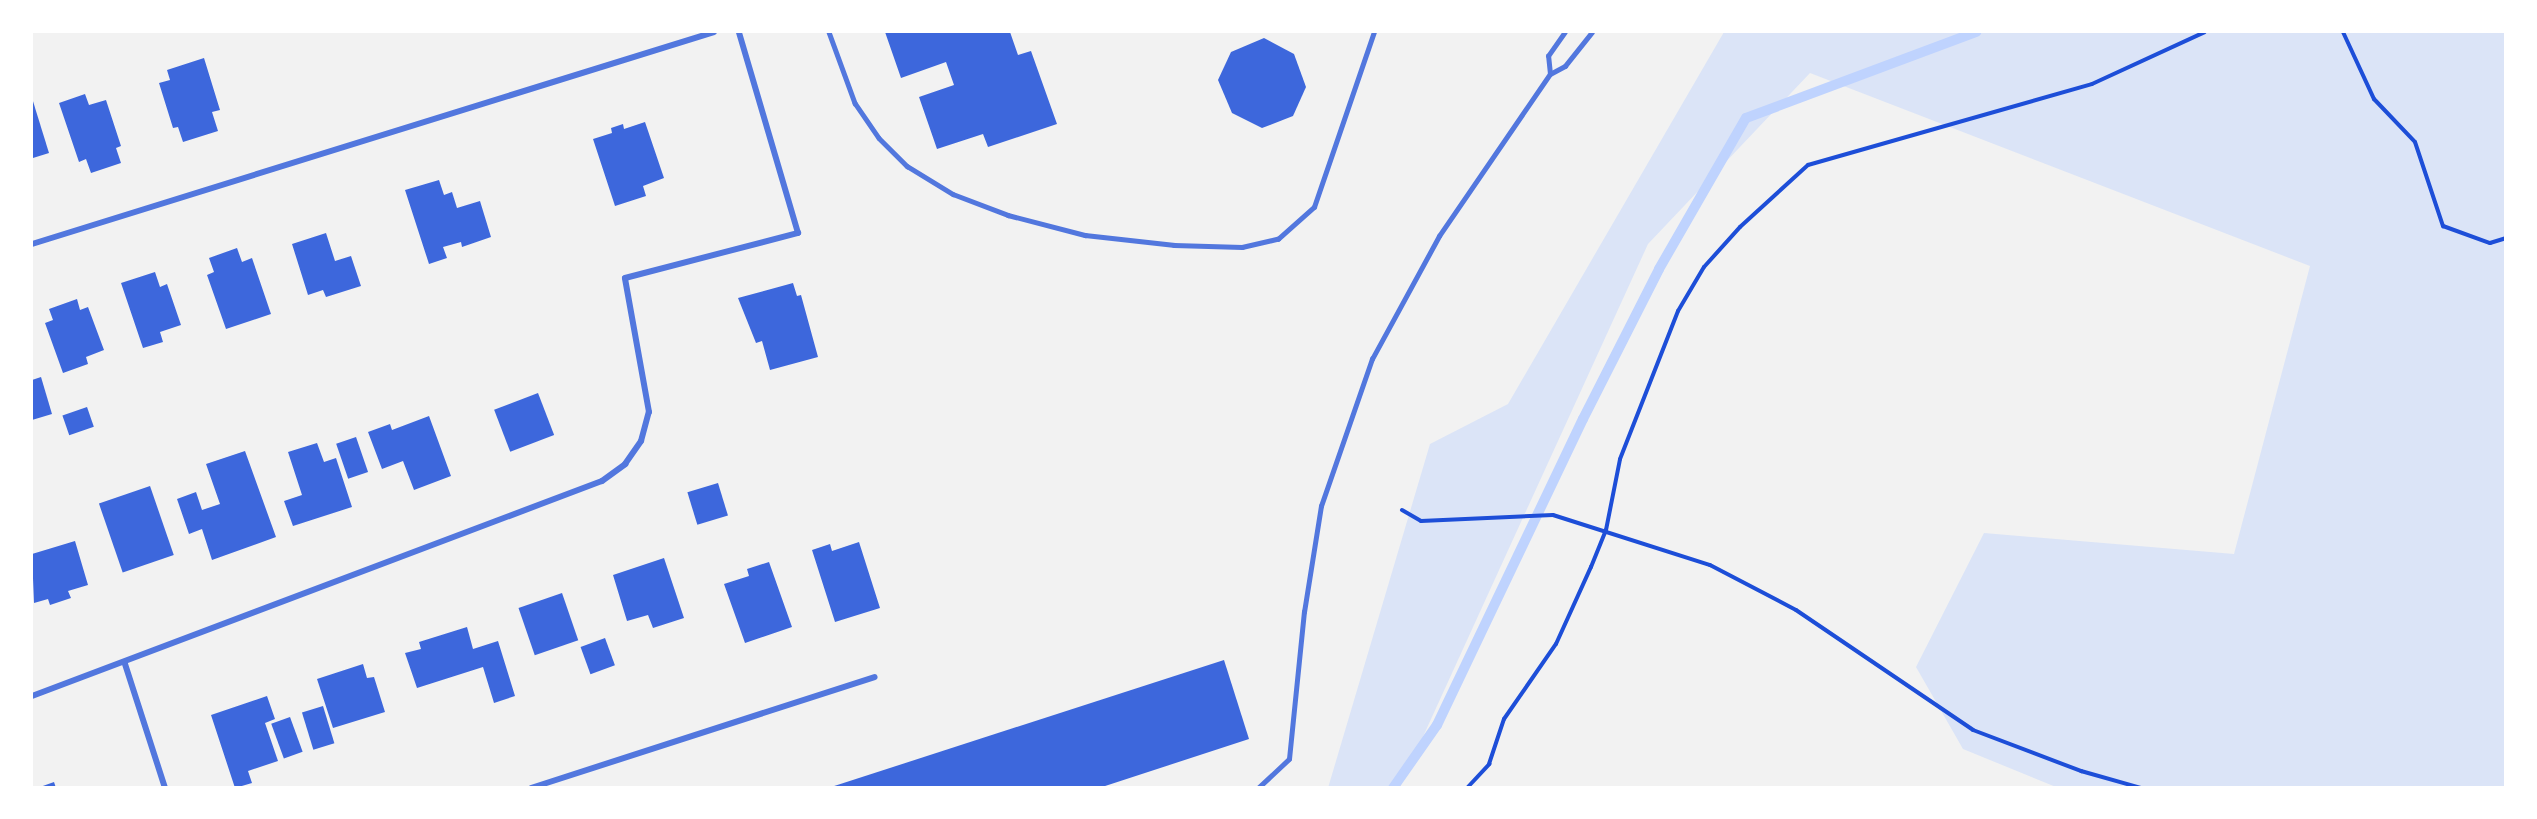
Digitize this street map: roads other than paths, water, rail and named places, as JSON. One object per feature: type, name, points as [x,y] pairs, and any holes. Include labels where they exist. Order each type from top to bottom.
[{"type":"street","points":[[32,244],[714,32]]},
{"type":"street","points":[[32,696],[125,664],[602,481],[625,464],[641,441],[649,412],[625,278],[798,233],[739,32]]},
{"type":"street","points":[[125,664],[165,788]]},
{"type":"street","points":[[531,788],[875,677]]},
{"type":"lane","points":[[829,32],[855,103],[879,138],[907,166],[953,194],[1008,214],[1084,235],[1174,245],[1242,247],[1278,239],[1314,207],[1374,32]]},
{"type":"lane","points":[[1550,74],[1548,56],[1565,32]]},
{"type":"lane","points":[[1258,788],[1289,759],[1304,612],[1321,506],[1372,360],[1439,236],[1550,74],[1565,66],[1592,32]]},
{"type":"waterway","points":[[1393,788],[1437,725],[1583,419],[1659,269],[1746,118],[1976,32]]}]
